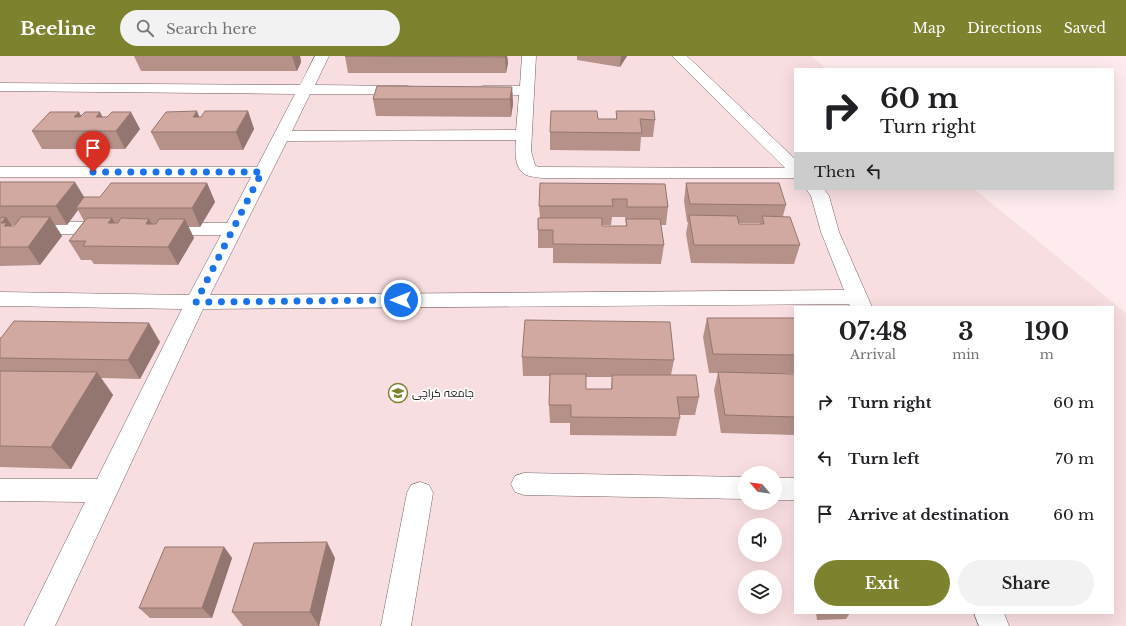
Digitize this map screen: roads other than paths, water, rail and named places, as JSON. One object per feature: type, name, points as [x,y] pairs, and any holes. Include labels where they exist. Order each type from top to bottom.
[{"type":"street","points":[[39,626],[196,302],[322,56]]},
{"type":"street","points":[[528,56],[523,151],[527,167],[532,172],[794,173]]},
{"type":"street","points":[[679,56],[794,167]]},
{"type":"street","points":[[0,87],[423,90]]},
{"type":"street","points":[[471,90],[526,91]]},
{"type":"street","points":[[280,136],[524,135]]},
{"type":"street","points":[[0,172],[262,172]]},
{"type":"street","points":[[0,299],[196,302],[859,302],[830,232],[820,196],[816,190]]},
{"type":"street","points":[[0,228],[233,229]]},
{"type":"street","points":[[524,484],[738,488]]},
{"type":"street","points":[[782,488],[794,489]]},
{"type":"street","points":[[0,490],[105,491]]},
{"type":"street","points":[[396,626],[420,493]]},
{"type":"street","points":[[989,614],[994,626]]},
{"type":"place","name":"جامعہ کراچی","points":[[398,393]]}]
